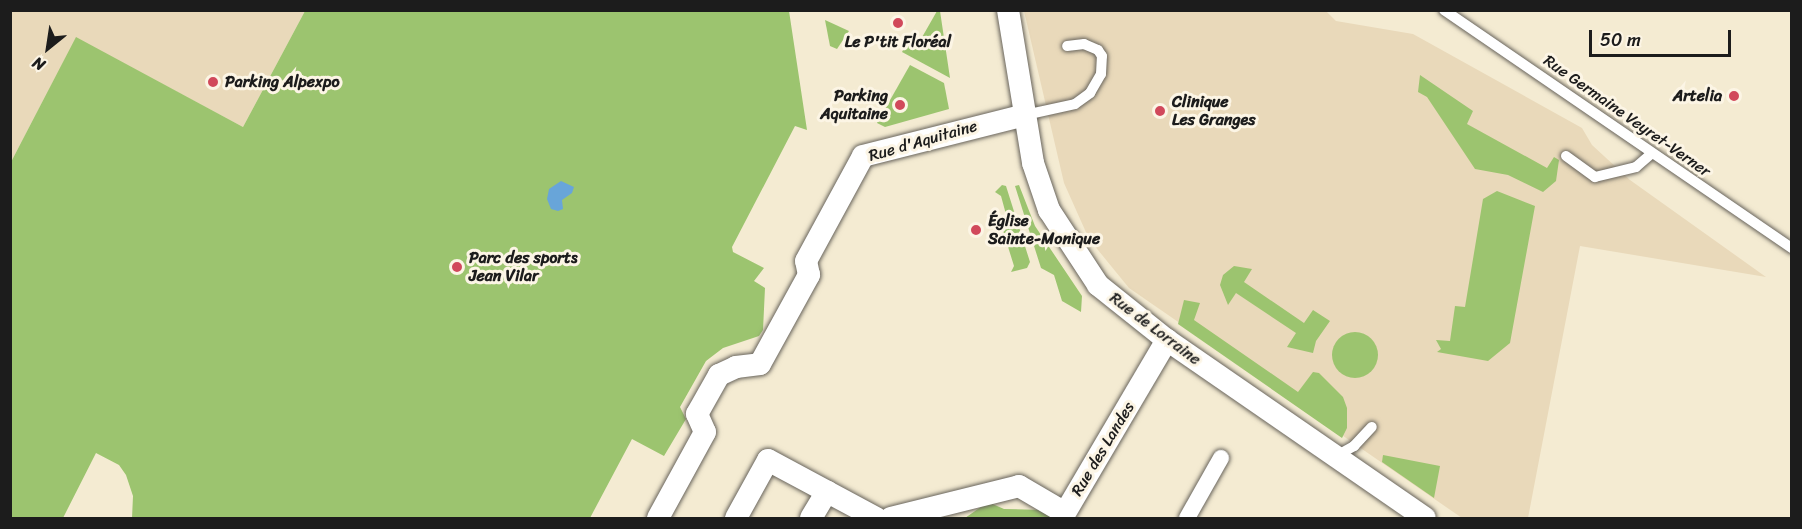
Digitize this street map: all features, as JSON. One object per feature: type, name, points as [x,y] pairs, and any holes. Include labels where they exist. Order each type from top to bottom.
[{"type":"street","name":"Rue de Lorraine","points":[[1008,10],[1033,163],[1049,210],[1074,253],[1106,292],[1167,340],[1425,519]]},
{"type":"street","name":"Rue d'Aquitaine","points":[[658,519],[705,432],[697,414],[719,375],[736,367],[760,364],[809,275],[806,261],[863,156],[1025,115]]},
{"type":"street","name":"Rue des Landes","points":[[891,519],[1019,486],[1065,513],[1167,340]]},
{"type":"street","points":[[1187,519],[1221,458]]},
{"type":"street","points":[[736,519],[768,460],[876,519]]},
{"type":"street","points":[[811,519],[827,491]]},
{"type":"lane","name":"Rue Germaine Veyret-Verner","points":[[1444,10],[1791,248]]},
{"type":"lane","points":[[1025,115],[1075,104],[1090,93],[1101,74],[1102,56],[1098,50],[1084,44],[1067,46]]},
{"type":"lane","points":[[1566,156],[1595,177],[1636,167],[1652,153]]},
{"type":"lane","points":[[1336,456],[1354,446],[1372,427]]},
{"type":"shaded area","name":"Parking Alpexpo","points":[[11,11],[305,11],[243,127],[76,38],[11,162]]},
{"type":"shaded area","points":[[1024,11],[1326,11],[1336,21],[1413,34],[1582,128],[1592,145],[1630,180],[1766,277],[1580,246],[1528,518],[1462,518],[1129,288],[1089,239],[1064,183]]},
{"type":"green space","name":"Parc des sports Jean Vilar","points":[[305,11],[789,11],[807,130],[795,126],[732,247],[733,252],[764,268],[754,281],[765,288],[763,330],[759,336],[723,348],[706,361],[680,407],[686,419],[664,456],[632,439],[590,518],[132,518],[133,496],[126,475],[119,465],[96,453],[63,518],[11,518],[11,162],[76,37],[243,127]]},
{"type":"green space","points":[[937,11],[940,11],[950,78],[902,52],[908,41],[917,46]]},
{"type":"green space","points":[[825,20],[849,31],[837,49],[830,46]]},
{"type":"green space","points":[[910,65],[944,83],[949,109],[885,127],[877,123]]},
{"type":"green space","points":[[1420,75],[1473,111],[1467,124],[1547,168],[1554,157],[1559,160],[1556,181],[1543,192],[1508,175],[1475,169],[1427,97],[1418,92]]},
{"type":"green space","points":[[1002,185],[1006,186],[1030,262],[1027,268],[1011,272],[1014,266],[1000,221],[1007,218],[1001,196],[995,192]]},
{"type":"green space","points":[[1019,185],[1035,226],[1082,296],[1081,312],[1062,301],[1054,275],[1041,268],[1015,186]]},
{"type":"green space","points":[[1497,191],[1535,206],[1510,343],[1488,361],[1437,352],[1441,349],[1436,340],[1450,341],[1455,306],[1465,307],[1483,199]]},
{"type":"green space","points":[[1234,266],[1252,269],[1244,282],[1304,323],[1313,310],[1330,321],[1316,341],[1313,353],[1287,347],[1296,333],[1236,293],[1228,305],[1220,285],[1223,275]]},
{"type":"green space","points":[[1184,300],[1200,303],[1194,320],[1298,392],[1313,372],[1319,373],[1343,397],[1347,408],[1347,428],[1342,438],[1178,324]]},
{"type":"green space","points":[[1360,332],[1372,338],[1377,346],[1377,364],[1372,372],[1364,377],[1350,378],[1338,372],[1333,364],[1332,350],[1338,338],[1346,333]]},
{"type":"green space","points":[[1383,455],[1440,466],[1434,498],[1382,462]]},
{"type":"green space","points":[[988,502],[1004,509],[1043,510],[1071,518],[965,518]]},
{"type":"water","points":[[561,181],[574,187],[572,193],[562,200],[563,209],[558,211],[551,209],[547,199],[549,189]]},
{"type":"place","name":"Le P'tit Floréal","points":[[898,23]]},
{"type":"place","name":"Parking Alpexpo","points":[[213,82]]},
{"type":"place","name":"Artelia","points":[[1734,96]]},
{"type":"place","name":"Parking Aquitaine","points":[[900,105]]},
{"type":"place","name":"Clinique Les Granges","points":[[1160,111]]},
{"type":"place","name":"Église Sainte-Monique","points":[[976,230]]},
{"type":"place","name":"Parc des sports Jean Vilar","points":[[457,267]]}]
